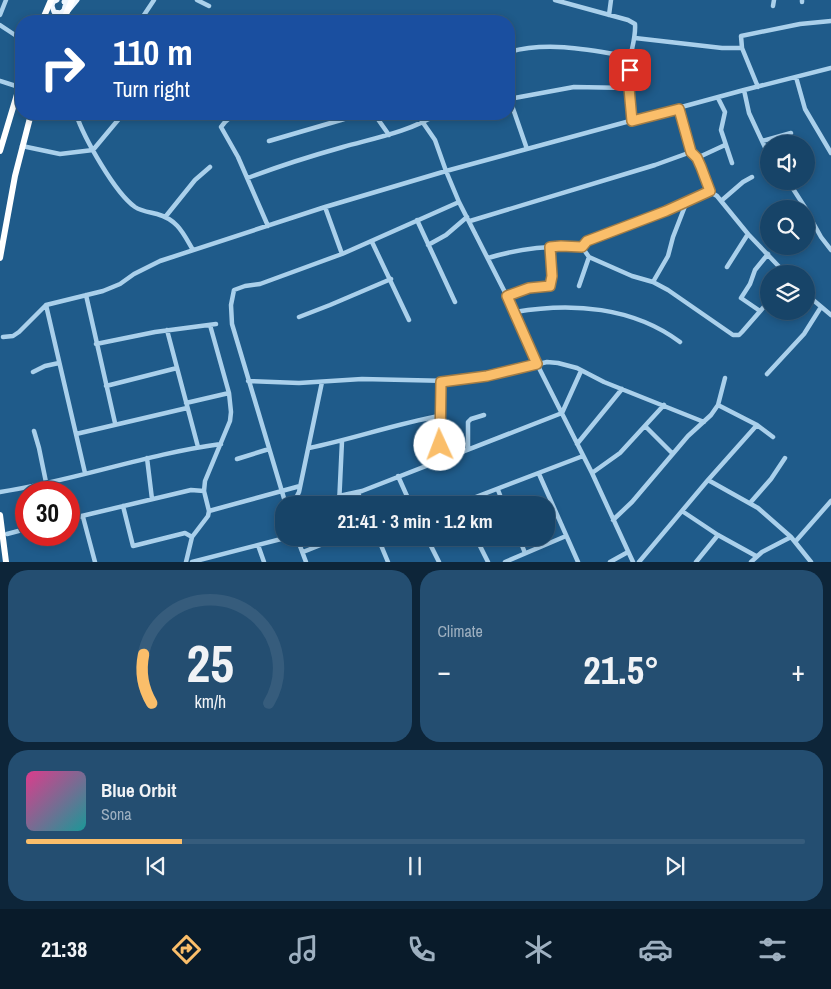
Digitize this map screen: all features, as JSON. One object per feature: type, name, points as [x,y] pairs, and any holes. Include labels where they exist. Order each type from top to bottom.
[{"type":"highway","points":[[49,15],[62,3]]},
{"type":"highway","points":[[0,150],[15,100]]},
{"type":"highway","points":[[0,258],[22,146],[29,120]]},
{"type":"highway","points":[[0,515],[6,562]]},
{"type":"street","points":[[0,15],[6,0]]},
{"type":"street","points":[[146,15],[154,0]]},
{"type":"street","points":[[197,0],[209,6]]},
{"type":"street","points":[[555,0],[633,22],[635,38],[631,57],[629,88],[632,121]]},
{"type":"street","points":[[609,15],[611,0]]},
{"type":"street","points":[[773,6],[774,0]]},
{"type":"street","points":[[758,87],[742,48],[740,37],[742,35],[800,24],[831,21]]},
{"type":"street","points":[[0,25],[15,35]]},
{"type":"street","points":[[635,38],[722,48],[742,48]]},
{"type":"street","points":[[515,51],[530,48],[581,48],[631,57]]},
{"type":"street","points":[[3,337],[13,336],[19,332],[46,305],[103,291],[120,284],[134,274],[160,261],[325,207],[446,171],[831,68]]},
{"type":"street","points":[[796,78],[805,109],[831,154]]},
{"type":"street","points":[[0,81],[15,83]]},
{"type":"street","points":[[515,97],[574,87],[629,88]]},
{"type":"street","points":[[744,90],[749,113],[760,137]]},
{"type":"street","points":[[718,98],[726,112],[720,130],[732,163]]},
{"type":"street","points":[[679,109],[691,152],[697,158],[710,191],[760,246]]},
{"type":"street","points":[[515,115],[527,149]]},
{"type":"street","points":[[79,120],[93,150],[112,180],[130,203],[142,211],[166,216],[175,222],[193,250]]},
{"type":"street","points":[[22,146],[60,154],[93,150],[118,120]]},
{"type":"street","points":[[227,120],[222,127],[248,178],[268,226]]},
{"type":"street","points":[[269,141],[341,120]]},
{"type":"street","points":[[378,120],[389,135]]},
{"type":"street","points":[[421,120],[435,140],[460,202],[516,312],[528,345],[592,473],[633,562]]},
{"type":"street","points":[[248,178],[291,162],[389,135],[428,120]]},
{"type":"street","points":[[784,135],[792,133]]},
{"type":"street","points":[[697,158],[725,145]]},
{"type":"street","points":[[428,245],[446,236],[469,219],[691,152]]},
{"type":"street","points":[[166,216],[195,180],[210,167]]},
{"type":"street","points":[[721,201],[740,184],[752,177]]},
{"type":"street","points":[[582,247],[587,241],[666,211],[710,191]]},
{"type":"street","points":[[653,282],[667,258],[687,200]]},
{"type":"street","points":[[283,496],[232,324],[231,305],[234,290],[268,281],[342,254],[460,202]]},
{"type":"street","points":[[325,207],[342,254]]},
{"type":"street","points":[[417,220],[455,302]]},
{"type":"street","points":[[815,226],[831,250]]},
{"type":"street","points":[[727,267],[748,234]]},
{"type":"street","points":[[372,242],[410,320]]},
{"type":"street","points":[[488,258],[510,252],[550,247],[582,247]]},
{"type":"street","points":[[507,296],[529,288],[550,286],[552,276],[550,247]]},
{"type":"street","points":[[582,247],[588,257],[632,276],[653,282],[668,290],[733,335],[738,335],[760,311],[741,298],[756,270],[767,255]]},
{"type":"street","points":[[769,255],[778,265]]},
{"type":"street","points":[[579,286],[588,257]]},
{"type":"street","points":[[299,317],[391,279]]},
{"type":"street","points":[[86,295],[116,423]]},
{"type":"street","points":[[815,302],[831,315]]},
{"type":"street","points":[[46,305],[85,473]]},
{"type":"street","points":[[516,312],[552,307],[595,309],[628,316],[660,328],[680,342]]},
{"type":"street","points":[[767,374],[804,334],[821,307]]},
{"type":"street","points":[[96,344],[167,330],[216,324]]},
{"type":"street","points":[[186,562],[192,537],[208,516],[209,511],[204,491],[205,481],[230,421],[229,392],[210,325]]},
{"type":"street","points":[[167,330],[198,447]]},
{"type":"street","points":[[248,381],[322,382],[362,379],[441,382],[487,376],[547,362],[562,363],[704,422]]},
{"type":"street","points":[[33,372],[45,366],[59,363]]},
{"type":"street","points":[[106,386],[177,368]]},
{"type":"street","points":[[342,441],[339,496],[358,492],[441,459],[518,432],[562,413],[581,370]]},
{"type":"street","points":[[614,520],[632,502],[672,453],[704,422],[718,405],[725,378]]},
{"type":"street","points":[[296,496],[309,448],[322,382]]},
{"type":"street","points":[[441,382],[439,416],[441,459]]},
{"type":"street","points":[[577,444],[622,389]]},
{"type":"street","points":[[76,434],[187,406],[229,392]]},
{"type":"street","points":[[592,473],[620,454],[664,405]]},
{"type":"street","points":[[718,405],[757,426],[773,438]]},
{"type":"street","points":[[468,449],[468,422],[471,419],[484,415]]},
{"type":"street","points":[[309,448],[439,416]]},
{"type":"street","points":[[645,426],[672,453]]},
{"type":"street","points":[[639,562],[708,480],[757,426]]},
{"type":"street","points":[[34,431],[45,481]]},
{"type":"street","points":[[57,481],[147,458],[221,444]]},
{"type":"street","points":[[238,459],[269,449]]},
{"type":"street","points":[[482,496],[583,456]]},
{"type":"street","points":[[147,458],[152,499]]},
{"type":"street","points":[[750,503],[771,479],[785,458]]},
{"type":"street","points":[[539,474],[578,562]]},
{"type":"street","points":[[398,476],[407,496]]},
{"type":"street","points":[[708,480],[750,503],[790,537],[811,562]]},
{"type":"street","points":[[209,511],[300,486]]},
{"type":"street","points":[[0,492],[15,489]]},
{"type":"street","points":[[80,517],[191,490],[204,491]]},
{"type":"street","points":[[498,490],[500,496]]},
{"type":"street","points":[[358,492],[359,496]]},
{"type":"street","points":[[795,542],[830,503]]},
{"type":"street","points":[[123,506],[133,546],[185,533],[192,537]]},
{"type":"street","points":[[682,510],[718,535],[756,556]]},
{"type":"street","points":[[83,517],[95,562]]},
{"type":"street","points":[[7,534],[15,532]]},
{"type":"street","points":[[696,562],[718,535]]},
{"type":"street","points":[[505,562],[566,536]]},
{"type":"street","points":[[751,562],[756,556],[790,537]]},
{"type":"street","points":[[192,562],[275,541]]},
{"type":"street","points":[[258,545],[264,562]]},
{"type":"street","points":[[300,546],[306,562]]},
{"type":"street","points":[[303,552],[318,546]]},
{"type":"street","points":[[381,546],[388,562]]},
{"type":"street","points":[[431,546],[439,562]]},
{"type":"street","points":[[480,546],[488,562]]},
{"type":"street","points":[[522,546],[525,552]]},
{"type":"street","points":[[610,562],[628,552]]},
{"type":"route","points":[[440,445],[441,382],[487,376],[537,364],[516,312],[507,296],[529,288],[550,286],[552,282],[550,247],[582,247],[587,241],[666,211],[710,191],[697,158],[691,152],[679,109],[632,121],[629,88],[630,70]]}]
